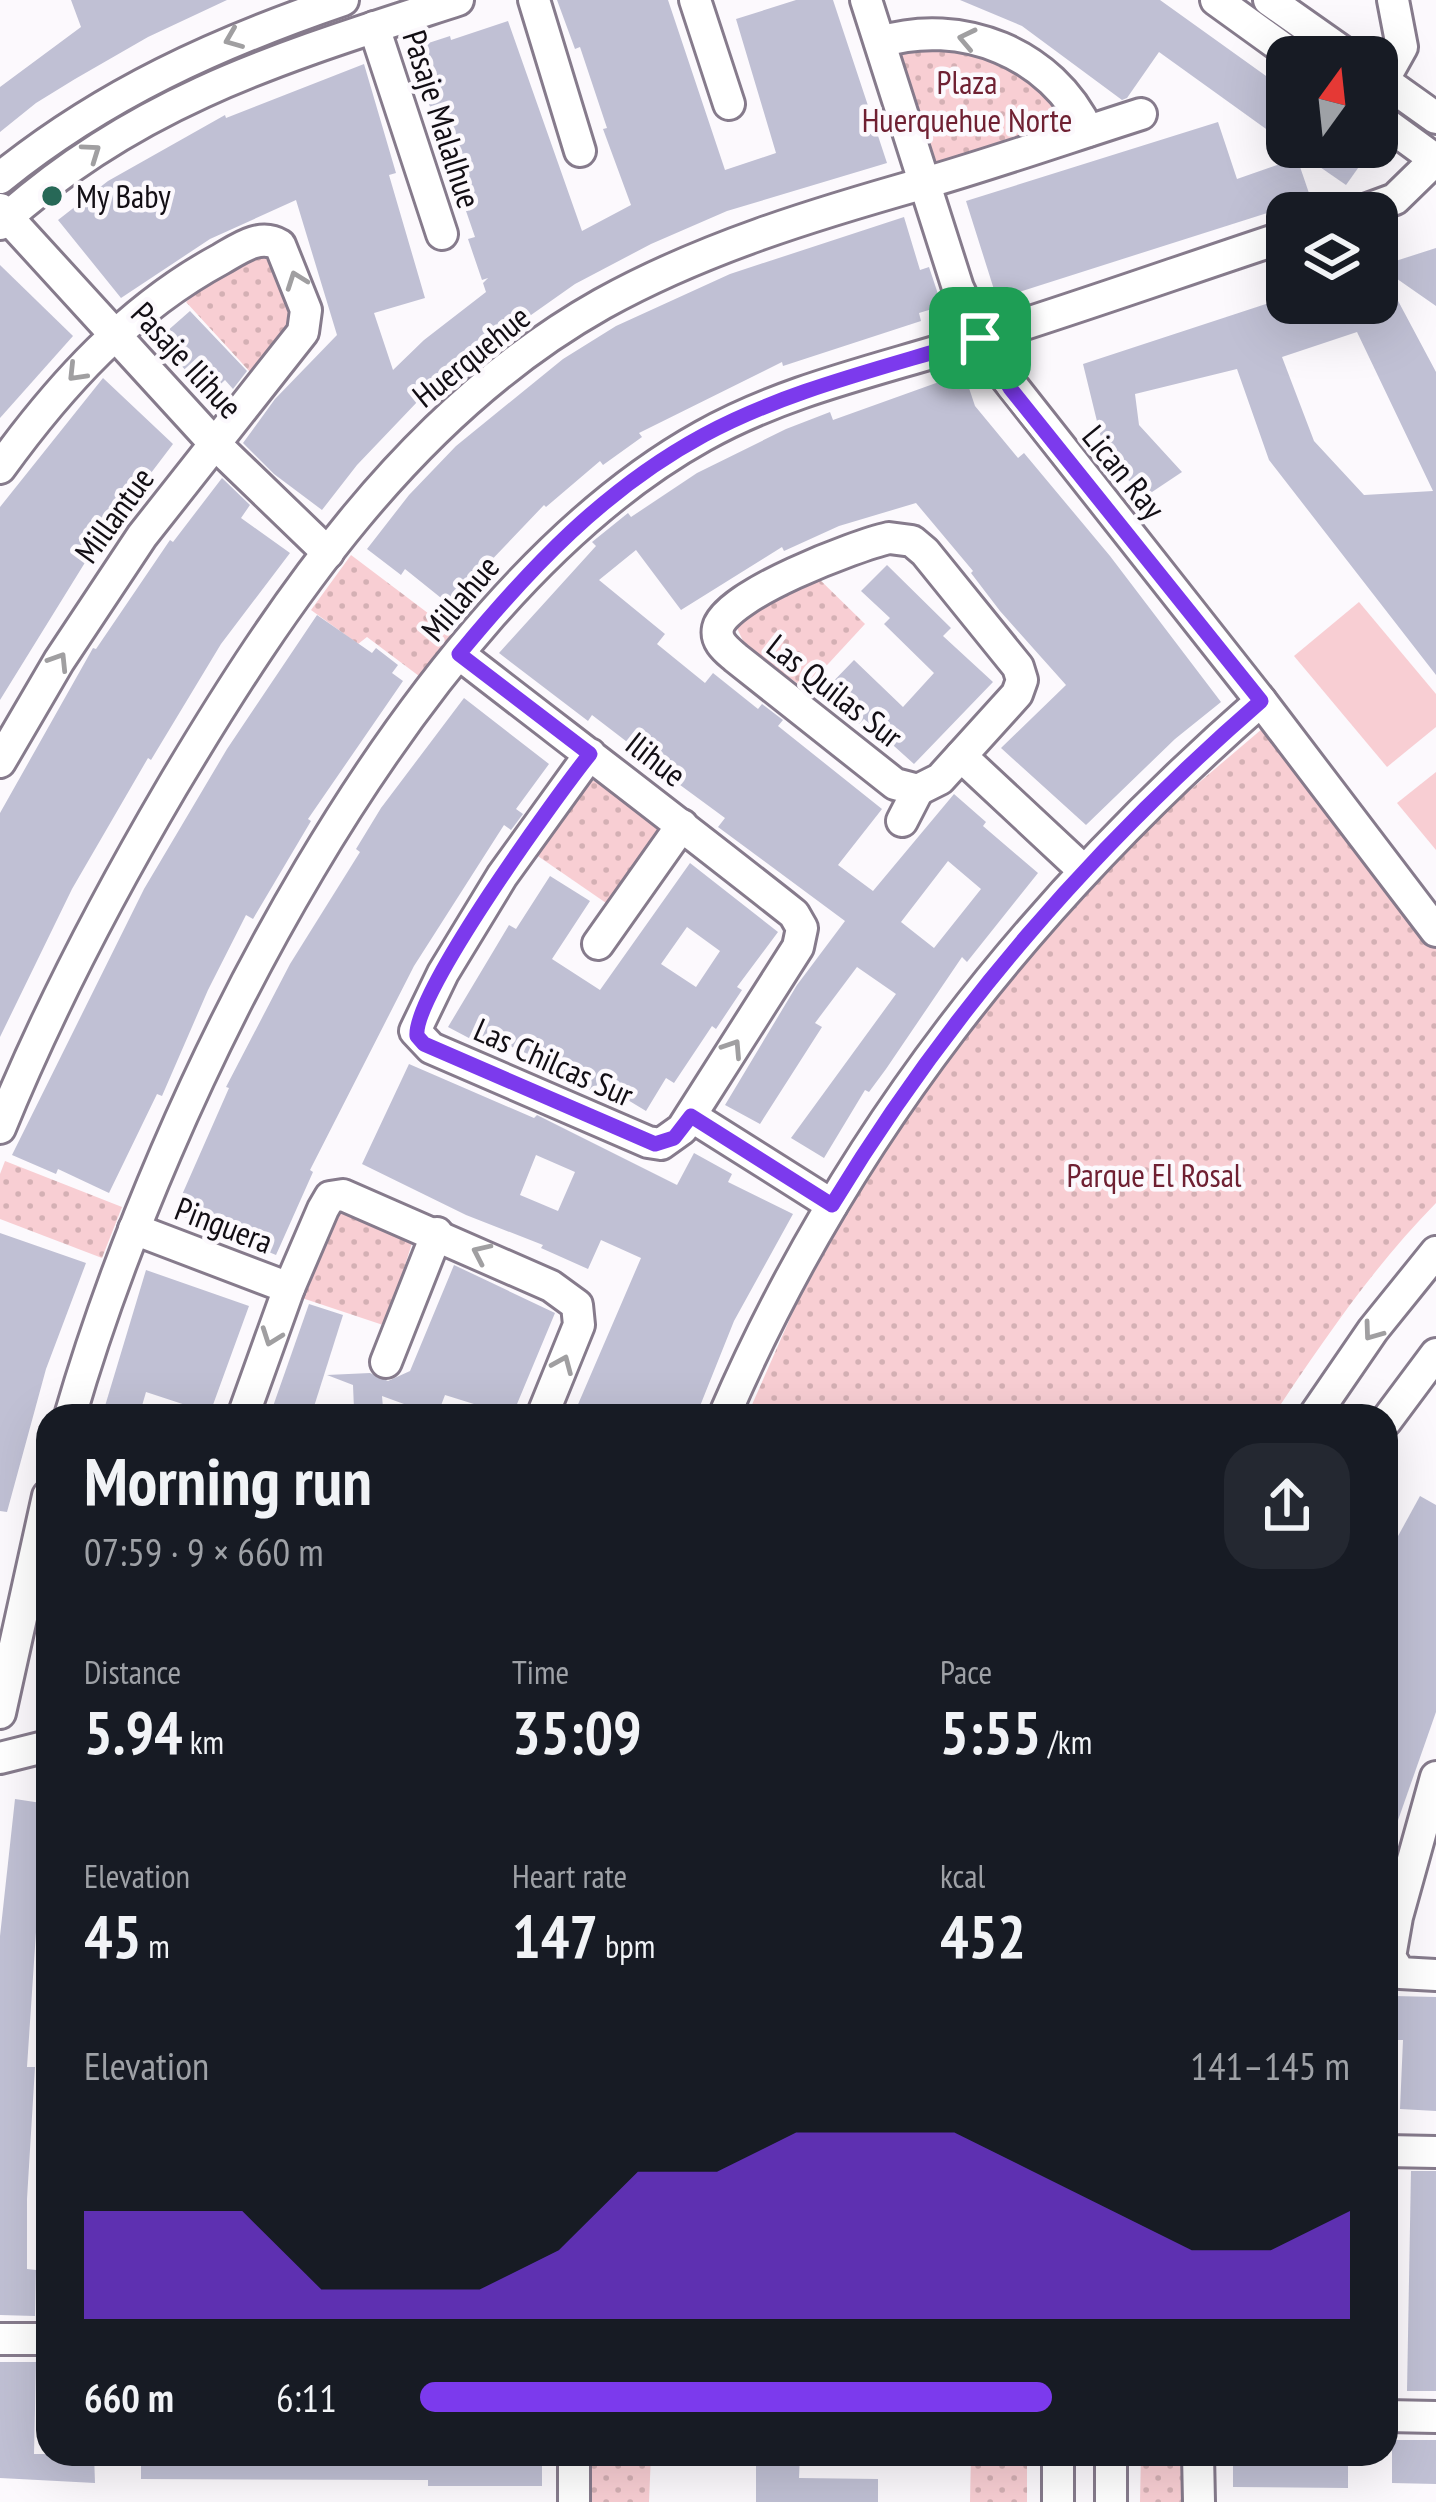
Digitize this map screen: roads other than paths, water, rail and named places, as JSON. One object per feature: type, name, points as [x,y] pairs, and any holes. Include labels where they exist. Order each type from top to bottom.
[{"type":"street","points":[[0,178],[49,140],[145,80],[234,38],[343,0]]},
{"type":"street","points":[[3,216],[98,148],[178,101],[255,68],[458,0]]},
{"type":"street","points":[[534,0],[580,151]]},
{"type":"street","points":[[695,0],[729,104]]},
{"type":"street","name":"Lican Ray","points":[[866,0],[958,288],[1010,388],[1261,701],[1436,931]]},
{"type":"street","points":[[1216,0],[1266,37]]},
{"type":"street","points":[[1269,0],[1320,36]]},
{"type":"street","points":[[1393,0],[1402,46],[1398,52]]},
{"type":"street","name":"Pasaje Malalhue","points":[[374,27],[442,234]]},
{"type":"street","points":[[880,43],[913,33],[938,33],[1005,49],[1060,86],[1078,108],[1088,131]]},
{"type":"street","points":[[1398,91],[1436,118]]},
{"type":"street","name":"Huerquehue","points":[[0,1128],[70,976],[142,839],[233,687],[328,553],[391,475],[441,425],[524,355],[665,272],[730,245],[1141,114]]},
{"type":"street","points":[[1398,132],[1436,159],[1398,196]]},
{"type":"street","name":"Pasaje Ilihue","points":[[3,216],[213,442],[328,553]]},
{"type":"street","name":"Millantue","points":[[0,762],[86,619],[213,442],[297,341],[307,310],[285,252],[274,241],[260,239],[190,276],[115,336]]},
{"type":"street","name":"Millahue","points":[[74,1404],[134,1229],[192,1097],[281,923],[378,765],[459,654],[515,586],[574,527],[688,444],[787,398],[1266,243]]},
{"type":"street","points":[[0,467],[68,382],[115,336]]},
{"type":"street","name":"Las Quilas Sur","points":[[918,790],[895,784],[736,658],[718,639],[721,621],[793,573],[838,553],[889,538],[912,541],[926,551],[1020,672],[1017,694],[961,756]]},
{"type":"street","name":"Ilihue","points":[[459,654],[794,914],[802,928],[798,947],[691,1116]]},
{"type":"street","points":[[730,1404],[832,1205],[944,1037],[1082,869],[1261,701]]},
{"type":"street","name":"Las Chilcas Sur","points":[[590,754],[538,823],[464,938],[419,1017],[417,1036],[431,1048],[655,1144],[666,1143],[679,1133],[691,1116]]},
{"type":"street","points":[[902,820],[918,790],[933,785],[961,756],[1082,869]]},
{"type":"street","points":[[598,944],[682,825]]},
{"type":"street","points":[[691,1116],[832,1205]]},
{"type":"street","points":[[247,1404],[289,1288],[327,1201],[337,1195],[352,1196],[562,1291],[580,1312],[579,1325],[547,1404]]},
{"type":"street","name":"Pinguera","points":[[134,1229],[289,1288]]},
{"type":"street","points":[[386,1362],[437,1233]]},
{"type":"street","points":[[1322,1404],[1373,1330],[1436,1252]]},
{"type":"street","points":[[1398,1405],[1436,1354]]},
{"type":"street","points":[[0,1713],[36,1550]]},
{"type":"street","points":[[0,1758],[36,1749]]},
{"type":"street","points":[[1398,1873],[1436,1777]]},
{"type":"street","points":[[1398,1971],[1436,1975]]},
{"type":"street","points":[[1398,2150],[1436,2152]]},
{"type":"street","points":[[0,2339],[36,2339]]},
{"type":"street","points":[[1398,2416],[1436,2417]]},
{"type":"street","points":[[574,2466],[574,2502]]},
{"type":"street","points":[[1058,2466],[1058,2502]]},
{"type":"street","points":[[1111,2466],[1111,2502]]},
{"type":"street","points":[[1198,2466],[1199,2502]]},
{"type":"place","name":"My Baby","points":[[52,196]]},
{"type":"park label","name":"Plaza Huerquehue Norte","points":[[967,101]]},
{"type":"park label","name":"Parque El Rosal","points":[[1154,1175]]}]
